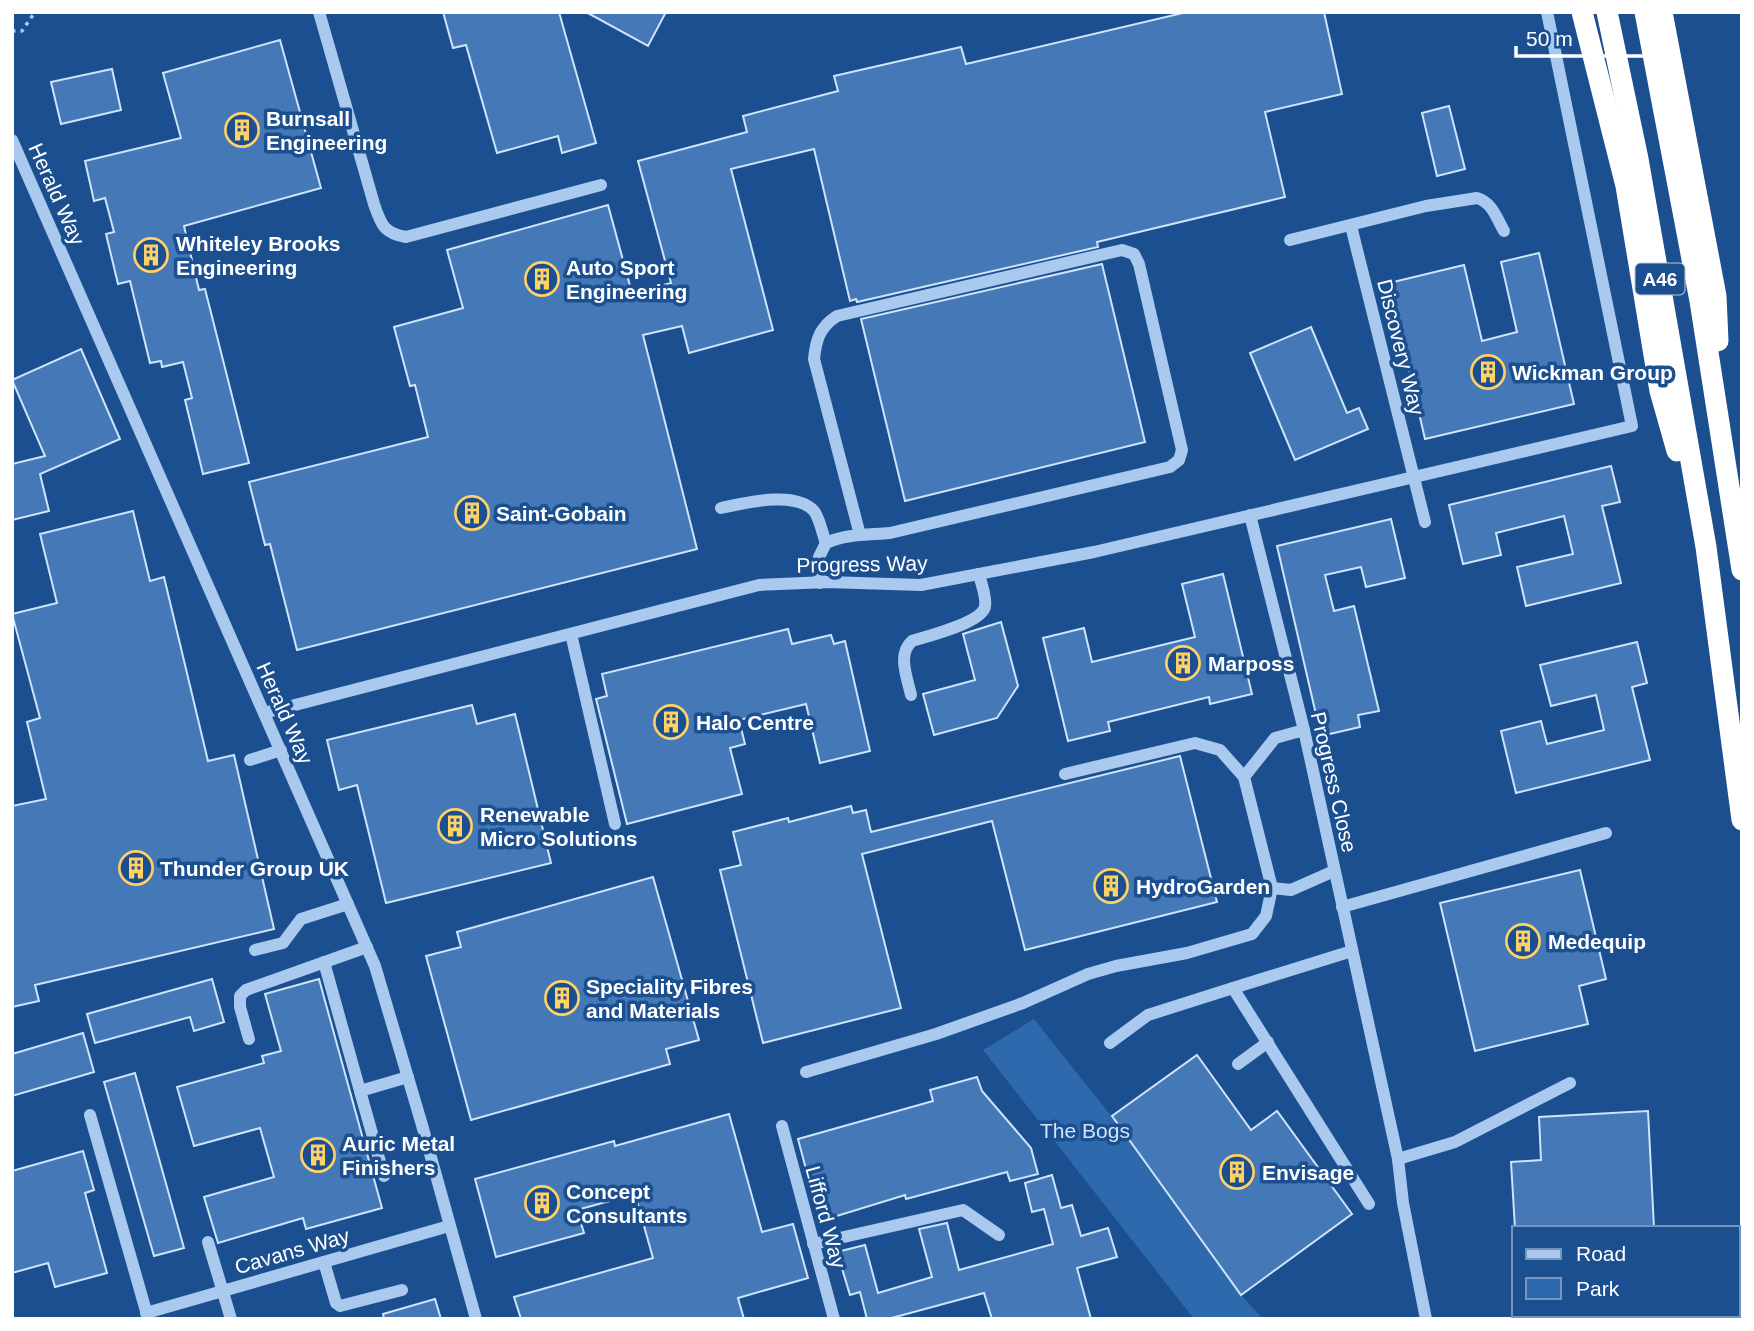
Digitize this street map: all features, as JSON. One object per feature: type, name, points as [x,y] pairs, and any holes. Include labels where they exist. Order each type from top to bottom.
[{"type":"highway","points":[[1582,12],[1626,186],[1660,391],[1706,547]]},
{"type":"highway","name":"A46","points":[[1607,12],[1642,185],[1706,547],[1742,820]]},
{"type":"highway","name":"A46","points":[[1645,12],[1700,301],[1742,569]]},
{"type":"highway","points":[[1662,12],[1716,296],[1727,475]]},
{"type":"street","points":[[319,12],[374,204],[383,228],[392,235],[406,237],[601,185]]},
{"type":"street","name":"Progress Way","points":[[264,713],[759,585],[922,585],[1094,552],[1632,426],[1548,12]]},
{"type":"street","name":"Herald Way","points":[[12,140],[375,966],[475,1319]]},
{"type":"street","points":[[1290,240],[1415,209],[1477,198],[1484,200],[1491,207],[1504,231]]},
{"type":"street","name":"Discovery Way","points":[[1351,226],[1425,522]]},
{"type":"street","points":[[820,583],[819,557],[826,543],[840,537],[890,533],[1170,467],[1179,460],[1182,450],[1139,264],[1134,254],[1122,250],[837,316],[825,324],[817,339],[814,359],[860,535]]},
{"type":"street","points":[[721,508],[768,499],[804,503],[815,513],[826,543]]},
{"type":"street","name":"Progress Close","points":[[1250,516],[1304,730],[1398,1159],[1403,1203],[1426,1319]]},
{"type":"street","points":[[911,695],[903,657],[906,646],[912,641],[966,623],[982,613],[985,602],[979,574]]},
{"type":"street","points":[[571,634],[615,824]]},
{"type":"street","points":[[1244,777],[1275,738],[1304,730]]},
{"type":"street","points":[[806,1072],[936,1034],[1023,1003],[1088,974],[1187,953],[1252,934],[1266,916],[1272,888],[1244,777],[1220,750],[1195,743],[1065,774]]},
{"type":"street","points":[[250,760],[281,750]]},
{"type":"street","points":[[1342,907],[1606,833]]},
{"type":"street","points":[[1272,888],[1291,890],[1334,872]]},
{"type":"street","points":[[255,950],[283,943],[301,919],[348,904]]},
{"type":"street","points":[[249,1039],[240,1007],[240,996],[246,990],[367,947]]},
{"type":"street","points":[[1110,1043],[1147,1015],[1352,951]]},
{"type":"street","points":[[324,962],[384,1176]]},
{"type":"street","points":[[1233,988],[1370,1204]]},
{"type":"street","points":[[1238,1063],[1268,1042]]},
{"type":"street","points":[[360,1091],[408,1077]]},
{"type":"street","points":[[1398,1159],[1455,1142],[1570,1083]]},
{"type":"street","name":"Cavans Way","points":[[90,1115],[147,1316],[222,1291],[449,1226]]},
{"type":"street","name":"Lifford Way","points":[[782,1126],[834,1319]]},
{"type":"street","points":[[813,1244],[963,1210],[999,1235]]},
{"type":"street","points":[[208,1242],[231,1319]]},
{"type":"street","points":[[324,1262],[336,1303],[340,1306],[402,1290]]},
{"type":"path","points":[[12,31],[22,31],[35,12]]},
{"type":"green space","name":"The Bogs","points":[[1034,1019],[1112,1117],[1241,1295],[1263,1319],[1194,1319],[983,1050]]},
{"type":"building","points":[[443,12],[559,12],[596,143],[562,153],[558,136],[497,153],[466,45],[453,48]]},
{"type":"building","points":[[586,12],[666,12],[648,46]]},
{"type":"building","points":[[1187,12],[1324,12],[1342,94],[1265,112],[1285,197],[1097,242],[1098,247],[857,302],[856,299],[850,301],[814,149],[731,169],[773,330],[689,353],[682,326],[643,335],[697,549],[297,650],[270,544],[265,545],[249,482],[428,437],[415,385],[410,386],[394,327],[463,308],[447,250],[608,205],[632,293],[671,283],[638,161],[747,132],[743,116],[838,91],[834,76],[961,47],[966,64]]},
{"type":"building","points":[[280,40],[321,188],[184,226],[199,290],[205,289],[249,463],[203,474],[185,400],[192,398],[183,362],[162,367],[161,361],[150,363],[130,281],[118,284],[106,234],[114,232],[105,198],[94,201],[85,161],[181,138],[163,73]]},
{"type":"building","points":[[112,69],[121,110],[61,124],[51,82]]},
{"type":"building","points":[[1449,106],[1465,169],[1437,176],[1422,113]]},
{"type":"building","name":"Wickman Group","points":[[1539,253],[1574,404],[1425,439],[1389,283],[1464,265],[1482,341],[1517,332],[1501,262]]},
{"type":"building","points":[[1102,264],[1145,442],[905,501],[861,319]]},
{"type":"building","points":[[1311,327],[1347,413],[1359,408],[1368,429],[1295,460],[1250,353]]},
{"type":"building","points":[[81,349],[120,439],[40,474],[49,511],[12,520],[12,464],[45,456],[12,380]]},
{"type":"building","points":[[1611,466],[1620,502],[1602,506],[1621,583],[1526,606],[1517,567],[1573,554],[1564,516],[1496,533],[1501,555],[1463,564],[1449,505]]},
{"type":"building","points":[[133,511],[150,581],[164,577],[208,761],[234,755],[274,929],[35,985],[39,1001],[12,1007],[12,806],[46,799],[27,722],[40,718],[12,614],[57,603],[40,534]]},
{"type":"building","points":[[1391,519],[1405,578],[1366,587],[1361,567],[1325,575],[1334,611],[1354,606],[1379,711],[1358,715],[1360,727],[1321,736],[1277,546]]},
{"type":"building","name":"Marposs","points":[[1223,574],[1252,694],[1210,704],[1209,697],[1108,722],[1110,731],[1068,741],[1043,638],[1084,628],[1092,662],[1195,637],[1182,584]]},
{"type":"building","points":[[1001,622],[1018,686],[997,718],[934,735],[923,694],[975,680],[963,634]]},
{"type":"building","name":"Halo Centre","points":[[788,629],[792,644],[831,635],[834,644],[845,641],[870,751],[820,763],[806,704],[739,720],[745,744],[730,748],[742,794],[627,824],[596,699],[607,696],[602,674]]},
{"type":"building","points":[[1637,642],[1647,683],[1632,687],[1650,760],[1516,793],[1501,731],[1541,721],[1547,744],[1604,730],[1596,695],[1551,706],[1540,665]]},
{"type":"building","name":"Renewable Micro Solutions","points":[[472,705],[477,724],[515,714],[551,863],[386,903],[357,785],[339,790],[327,740]]},
{"type":"building","name":"HydroGarden","points":[[1180,756],[1217,902],[1025,950],[992,821],[862,854],[901,1008],[763,1043],[720,870],[741,865],[733,832],[788,818],[789,822],[851,806],[853,813],[866,810],[871,832]]},
{"type":"building","name":"Medequip","points":[[1580,870],[1606,979],[1579,986],[1588,1024],[1475,1051],[1440,903]]},
{"type":"building","name":"Speciality Fibres and Materials","points":[[653,877],[699,1040],[666,1049],[670,1064],[471,1120],[426,956],[461,947],[457,932]]},
{"type":"building","points":[[212,979],[224,1022],[194,1031],[190,1017],[95,1043],[87,1014]]},
{"type":"building","name":"Auric Metal Finishers","points":[[319,979],[382,1208],[306,1229],[303,1218],[218,1243],[204,1197],[274,1177],[260,1128],[194,1146],[177,1087],[264,1063],[262,1056],[281,1051],[265,994]]},
{"type":"building","points":[[83,1033],[94,1072],[12,1096],[12,1054]]},
{"type":"building","name":"Envisage","points":[[1197,1055],[1251,1130],[1277,1111],[1352,1214],[1241,1295],[1112,1116]]},
{"type":"building","points":[[135,1073],[184,1248],[154,1256],[104,1082]]},
{"type":"building","points":[[977,1077],[982,1091],[1031,1148],[1038,1174],[1010,1181],[1007,1172],[906,1199],[905,1195],[827,1219],[818,1186],[811,1188],[798,1139],[933,1101],[930,1090]]},
{"type":"building","points":[[1648,1111],[1654,1226],[1515,1226],[1511,1162],[1541,1160],[1539,1117]]},
{"type":"building","points":[[729,1114],[762,1232],[793,1224],[808,1278],[738,1298],[744,1319],[521,1319],[514,1297],[653,1258],[635,1194],[577,1210],[584,1233],[496,1257],[475,1179],[614,1141],[615,1146]]},
{"type":"building","points":[[83,1151],[94,1190],[85,1193],[107,1273],[55,1287],[48,1263],[12,1273],[12,1171]]},
{"type":"building","points":[[1052,1175],[1061,1208],[1072,1205],[1081,1236],[1108,1228],[1117,1257],[1077,1268],[1091,1319],[992,1319],[984,1293],[888,1319],[867,1319],[860,1292],[850,1295],[837,1252],[865,1245],[878,1293],[932,1277],[919,1229],[947,1223],[959,1270],[1053,1244],[1044,1209],[1032,1212],[1025,1183]]},
{"type":"building","points":[[435,1299],[441,1319],[384,1319],[383,1314]]},
{"type":"place","name":"Burnsall Engineering","points":[[242,130]]},
{"type":"place","name":"Whiteley Brooks Engineering","points":[[151,255]]},
{"type":"place","name":"Auto Sport Engineering","points":[[542,279]]},
{"type":"place","name":"Wickman Group","points":[[1488,372]]},
{"type":"place","name":"Saint-Gobain","points":[[472,513]]},
{"type":"place","name":"Marposs","points":[[1183,663]]},
{"type":"place","name":"Halo Centre","points":[[671,722]]},
{"type":"place","name":"Renewable Micro Solutions","points":[[455,826]]},
{"type":"place","name":"Thunder Group UK","points":[[136,868]]},
{"type":"place","name":"HydroGarden","points":[[1111,886]]},
{"type":"place","name":"Medequip","points":[[1523,941]]},
{"type":"place","name":"Speciality Fibres and Materials","points":[[562,998]]},
{"type":"place","name":"Auric Metal Finishers","points":[[318,1155]]},
{"type":"place","name":"Envisage","points":[[1237,1172]]},
{"type":"place","name":"Concept Consultants","points":[[542,1203]]}]
